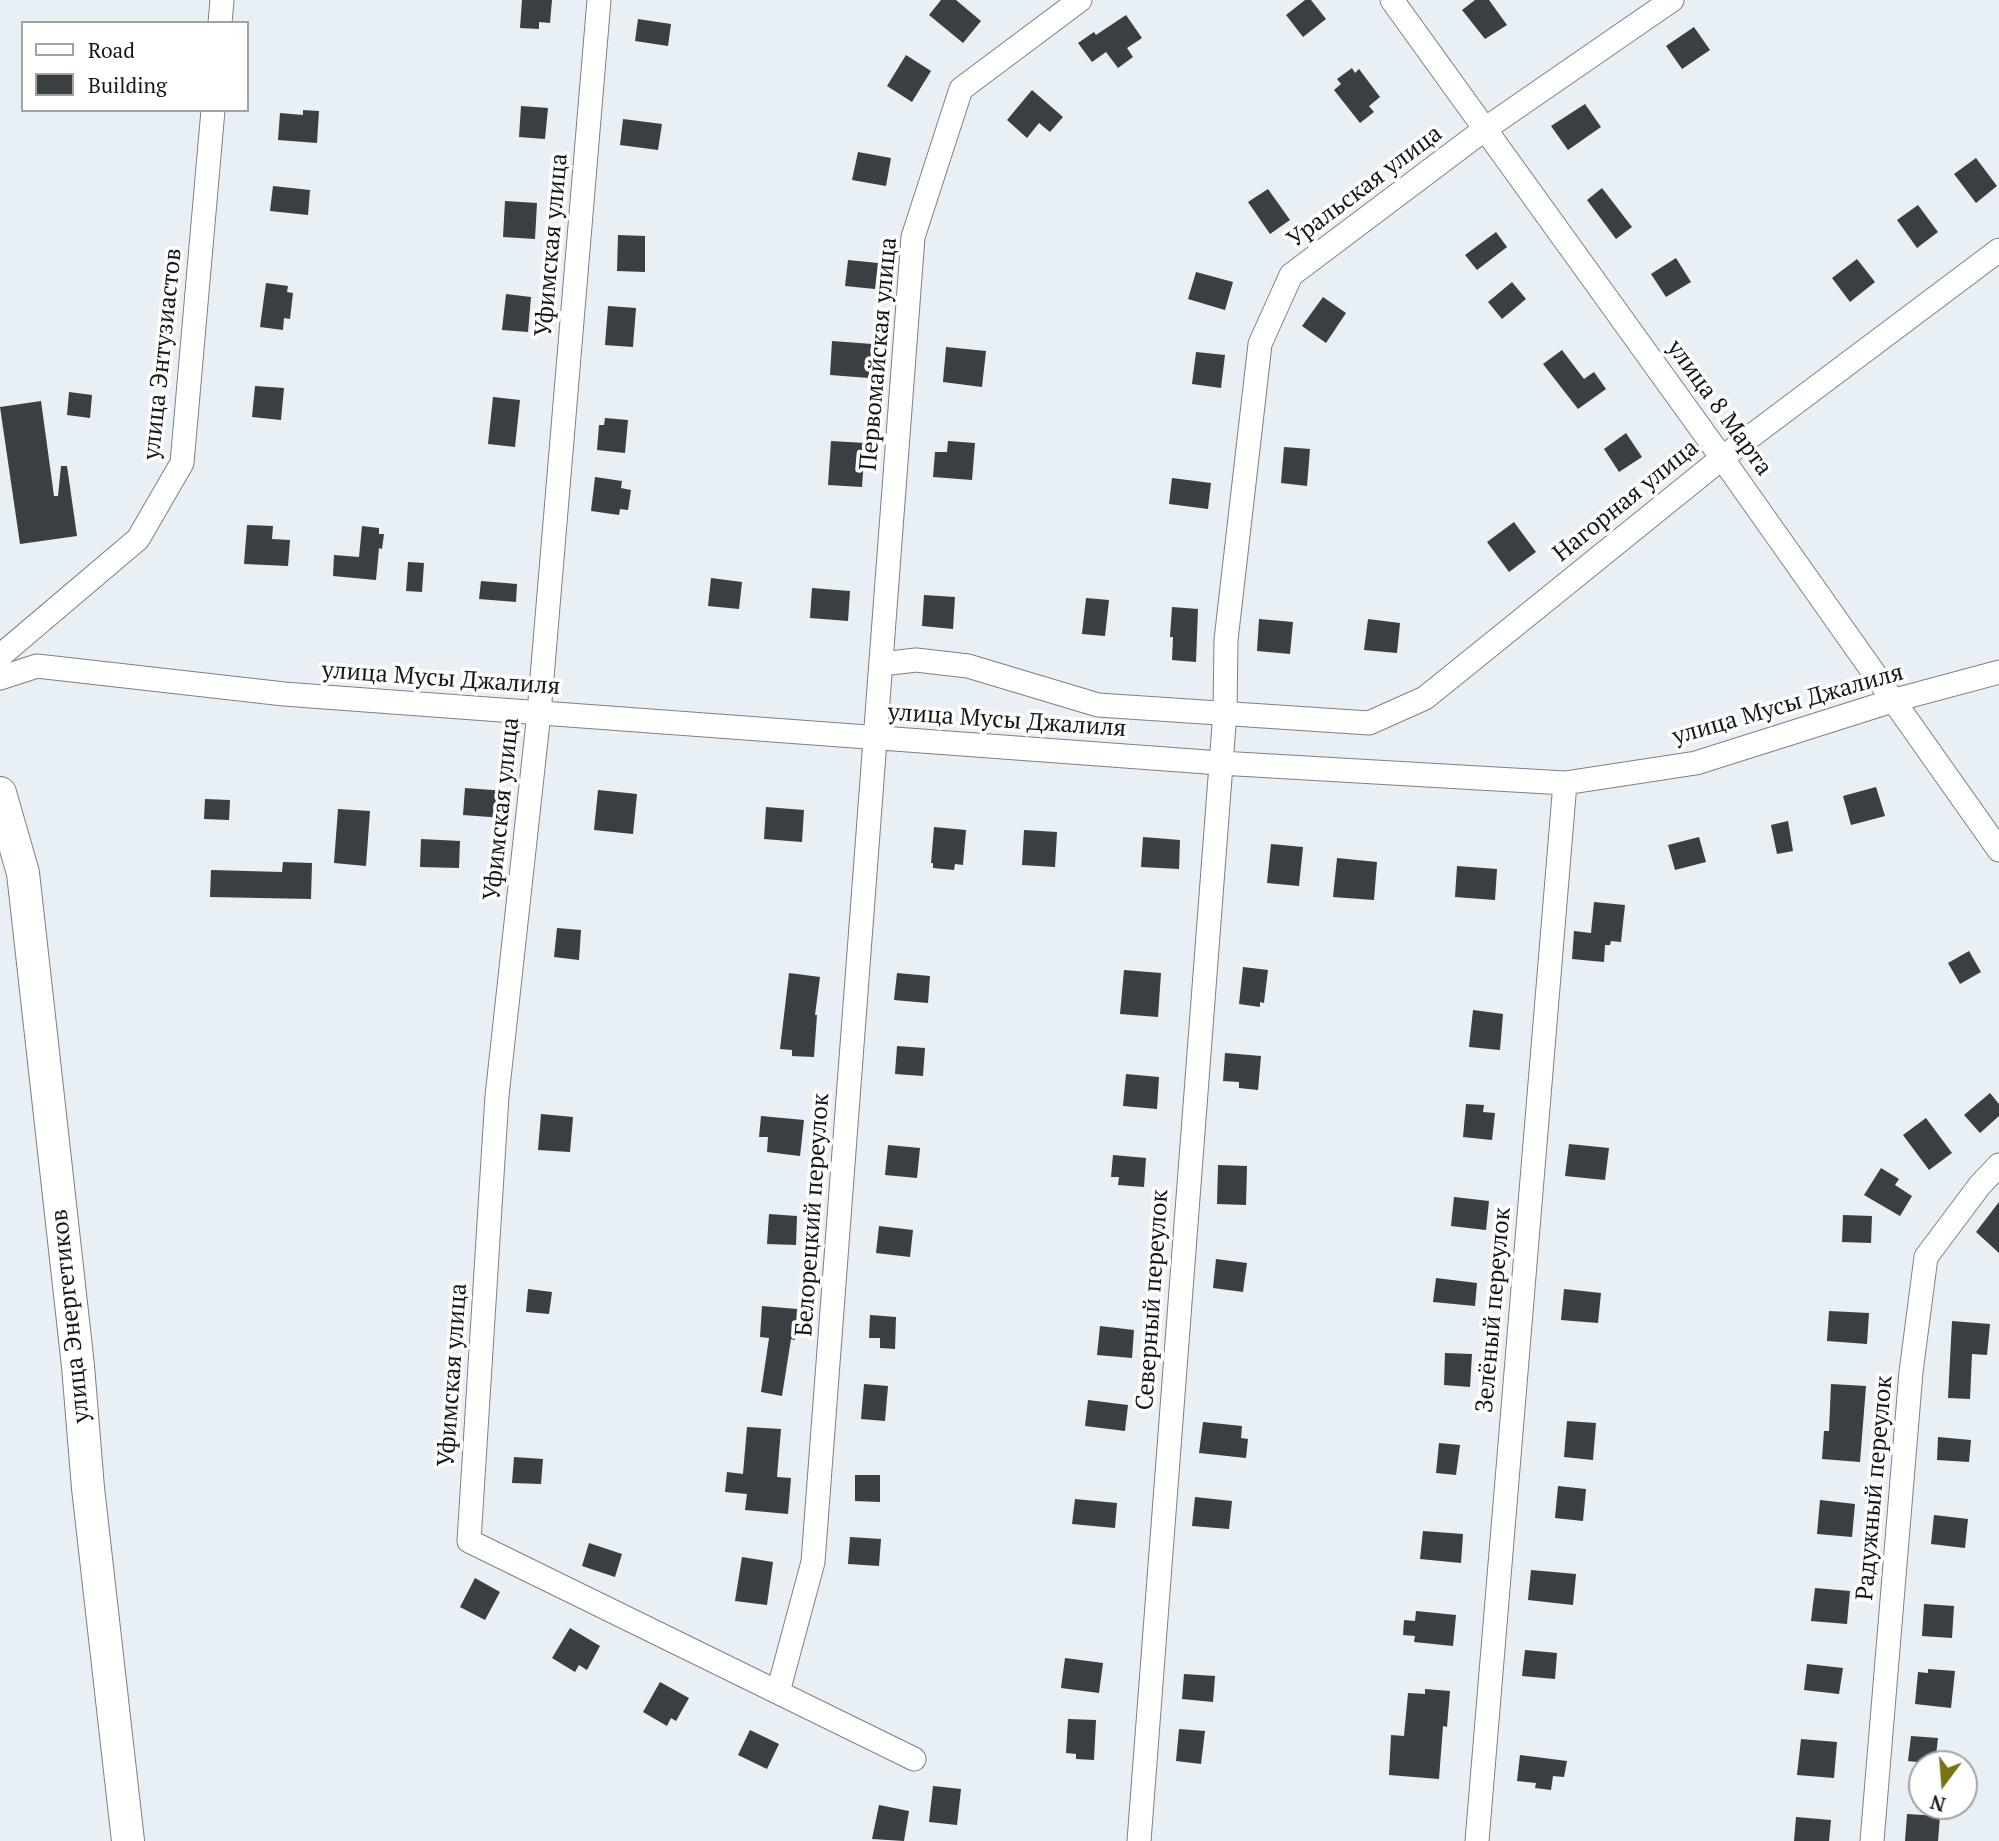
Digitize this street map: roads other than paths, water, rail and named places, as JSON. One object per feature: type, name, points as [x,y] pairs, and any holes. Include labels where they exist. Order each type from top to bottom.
[{"type":"main road","name":"улица Энергетиков","points":[[0,793],[23,873],[128,1841]]},
{"type":"street","points":[[220,21],[222,0]]},
{"type":"street","name":"Уфимская улица","points":[[599,0],[539,713],[497,1097],[469,1541],[778,1692]]},
{"type":"street","name":"Первомайская улица","points":[[876,737],[913,237],[961,89],[1080,0]]},
{"type":"street","name":"улица 8 Марта","points":[[1392,0],[1895,700],[1999,850]]},
{"type":"street","name":"Уральская улица","points":[[1220,763],[1225,712],[1226,640],[1260,344],[1292,275],[1485,128],[1672,0]]},
{"type":"street","name":"улица Энтузиастов","points":[[0,656],[138,539],[183,463],[213,112]]},
{"type":"street","name":"Нагорная улица","points":[[882,664],[916,660],[968,666],[1098,705],[1369,723],[1425,698],[1722,458],[1999,250]]},
{"type":"street","name":"улица Мусы Джалиля","points":[[0,678],[37,666],[284,694],[1220,763],[1564,783],[1696,763],[1895,700],[1999,672]]},
{"type":"street","name":"Белорецкий переулок","points":[[778,1692],[813,1562],[876,737]]},
{"type":"street","name":"Северный переулок","points":[[1139,1841],[1220,763]]},
{"type":"street","name":"Зелёный переулок","points":[[1477,1841],[1564,783]]},
{"type":"street","name":"Радужный переулок","points":[[1872,1841],[1911,1373],[1926,1257],[1980,1185],[1999,1165]]},
{"type":"street","points":[[778,1692],[914,1759]]}]
